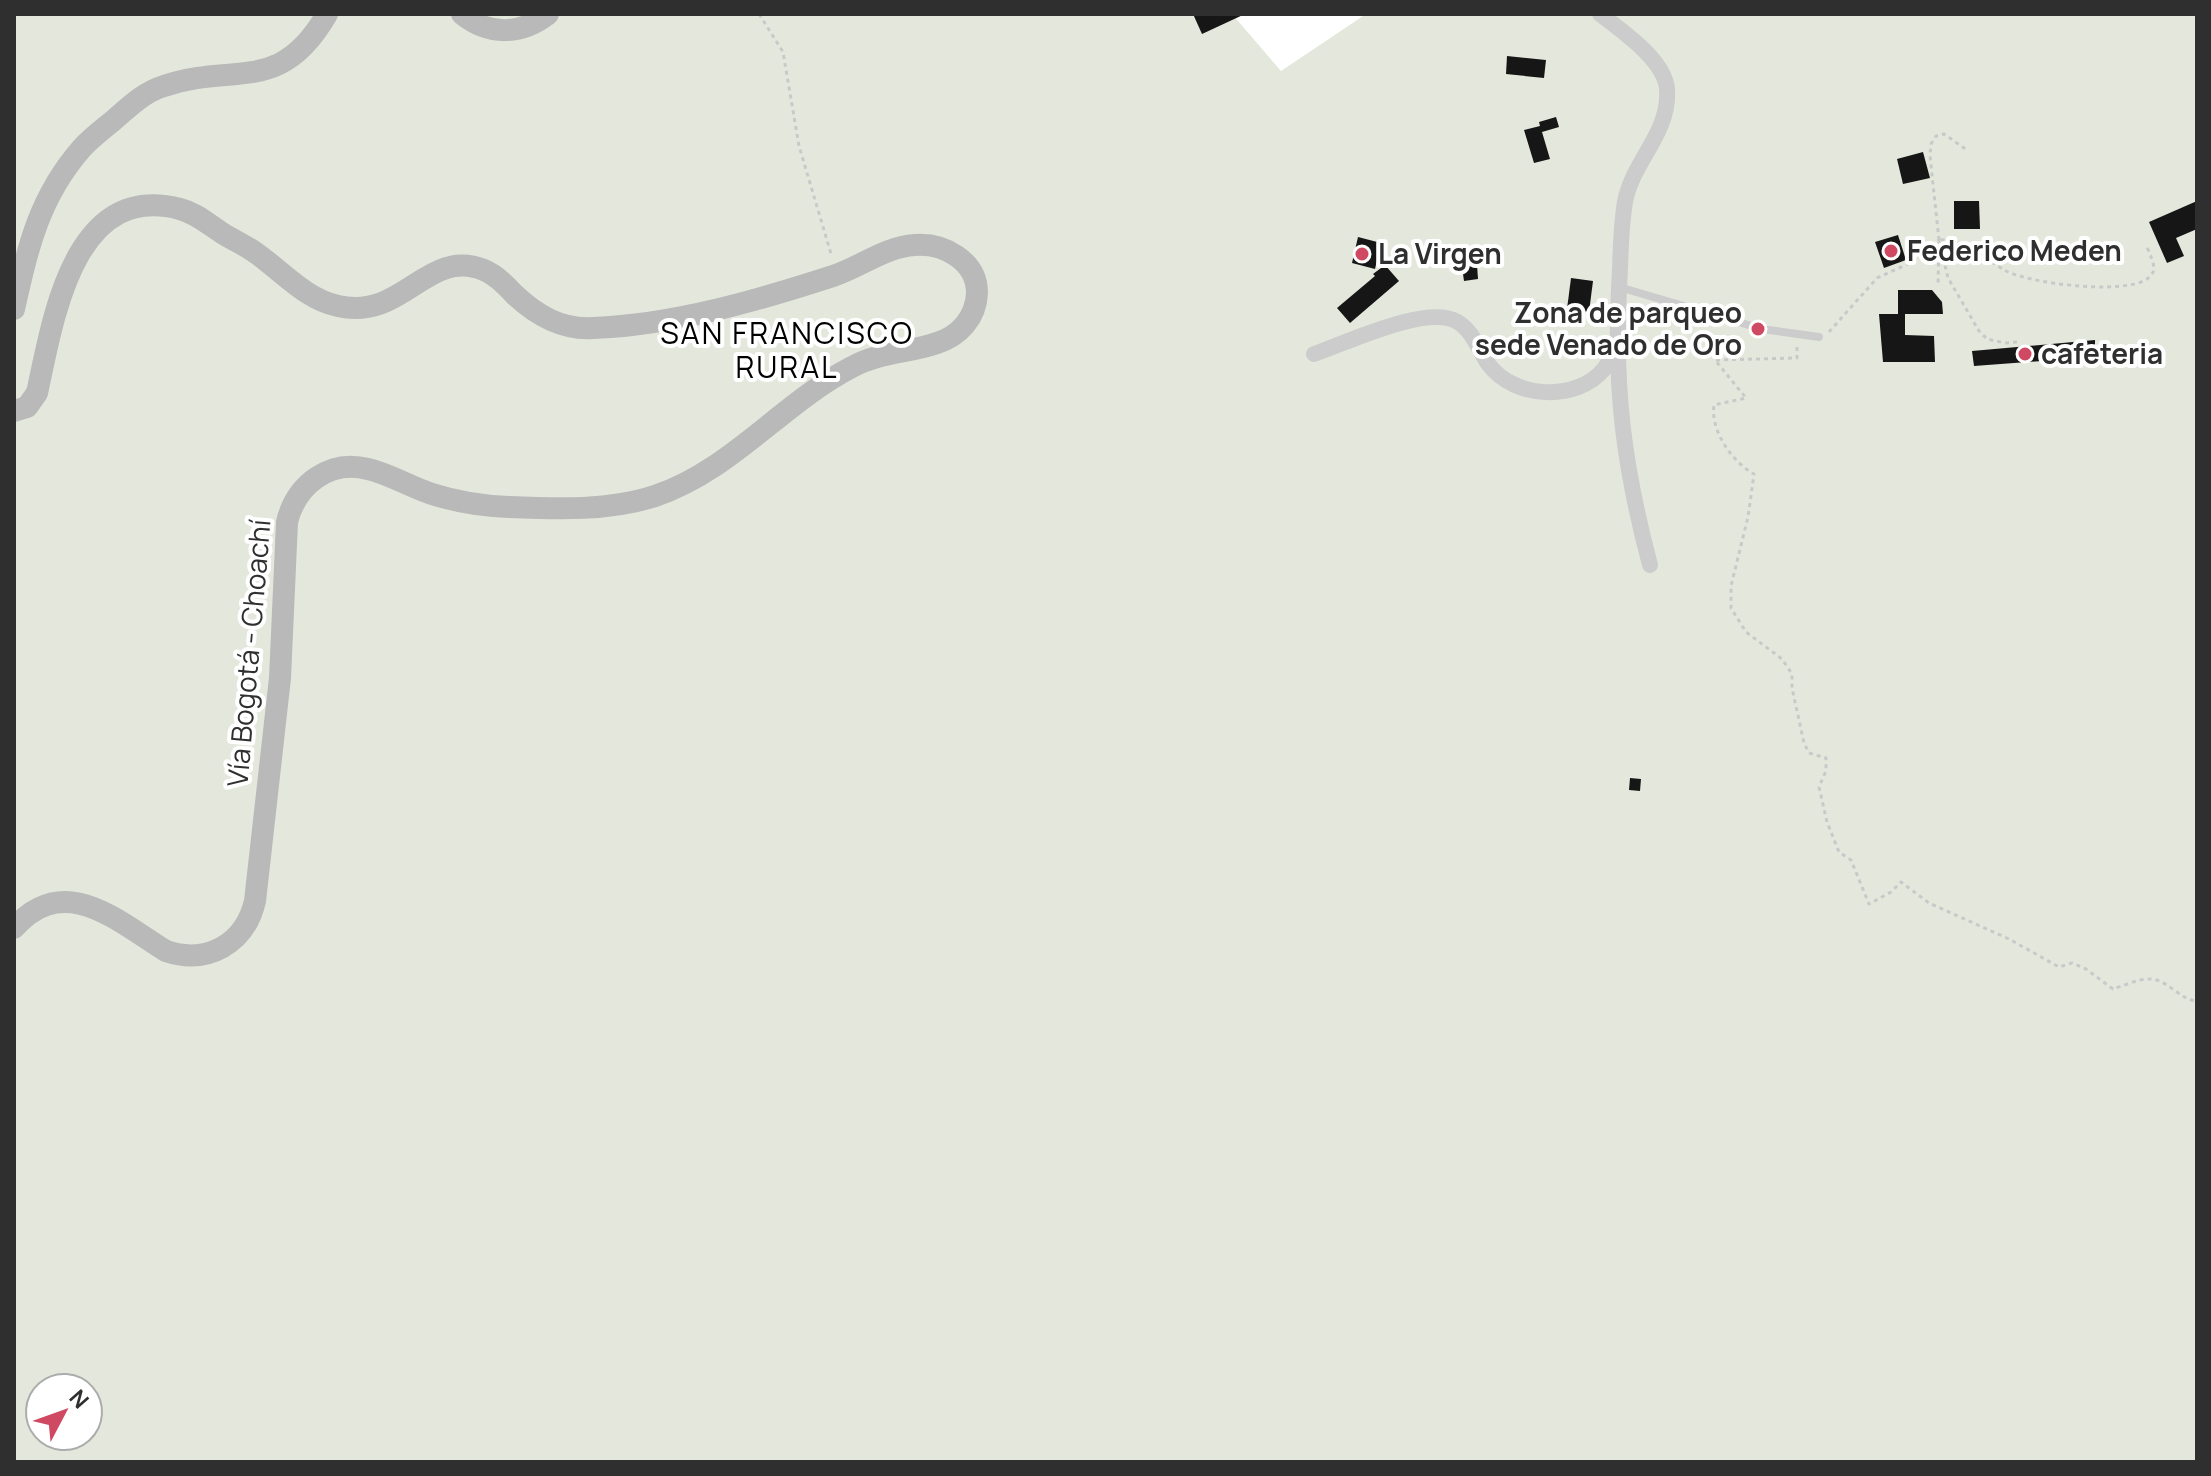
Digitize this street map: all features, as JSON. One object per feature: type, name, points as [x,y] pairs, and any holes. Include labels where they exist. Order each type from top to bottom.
[{"type":"main road","points":[[14,309],[34,228],[56,183],[83,147],[138,99],[161,86],[257,72],[285,61],[308,42],[327,14]]},
{"type":"main road","points":[[462,14],[479,25],[510,31],[530,26],[548,14]]},
{"type":"main road","name":"Vía Bogotá - Choachí","points":[[14,411],[27,407],[37,393],[62,287],[80,253],[98,229],[129,208],[151,205],[184,209],[256,253],[314,297],[350,308],[387,302],[435,271],[465,266],[493,275],[541,316],[566,326],[592,328],[691,314],[838,275],[894,249],[914,245],[932,245],[961,258],[977,286],[976,302],[966,324],[950,338],[857,364],[701,477],[628,503],[523,507],[478,504],[424,491],[361,467],[328,471],[309,483],[295,501],[287,522],[280,678],[255,901],[243,931],[227,946],[208,954],[176,954],[98,909],[68,901],[40,907],[14,928]]},
{"type":"street","points":[[1600,14],[1652,59],[1667,88],[1663,120],[1632,179],[1625,202],[1619,254],[1617,347],[1623,448],[1650,565]]},
{"type":"street","points":[[1314,354],[1417,319],[1437,317],[1456,321],[1472,335],[1490,366],[1503,379],[1534,392],[1556,392],[1577,387],[1604,370],[1617,347]]},
{"type":"lane","points":[[1619,287],[1762,329],[1819,337]]},
{"type":"path","points":[[759,14],[783,52],[799,146],[838,275]]},
{"type":"path","points":[[1967,150],[1944,134],[1936,136],[1931,144],[1939,240],[1948,278],[1979,331],[1987,339],[2017,342]]},
{"type":"path","points":[[1819,337],[1829,333],[1877,278],[1910,263],[1939,240],[1946,239],[1959,245],[2010,273],[2084,288],[2131,286],[2150,278],[2155,266],[2147,247]]},
{"type":"path","points":[[1938,286],[1939,240]]},
{"type":"path","points":[[1797,335],[1797,358],[1715,360],[1746,398],[1714,405],[1712,415],[1729,452],[1754,474],[1751,506],[1731,586],[1731,608],[1746,632],[1782,659],[1792,674],[1804,743],[1809,753],[1826,758],[1826,771],[1819,787],[1827,822],[1839,852],[1851,860],[1869,904],[1891,892],[1901,882],[1929,903],[2009,939],[2059,967],[2072,963],[2086,969],[2113,989],[2150,979],[2170,986],[2191,1001],[2197,1001]]},
{"type":"shaded area","points":[[14,14],[1232,14],[1281,71],[1366,14],[2197,14],[2197,1462],[14,1462]]},
{"type":"building","points":[[1193,14],[1245,14],[1202,34]]},
{"type":"building","points":[[1507,56],[1546,60],[1544,78],[1506,74]]},
{"type":"building","points":[[1556,117],[1559,127],[1542,132],[1550,159],[1534,163],[1524,130]]},
{"type":"building","points":[[1923,152],[1930,178],[1903,184],[1897,159]]},
{"type":"building","points":[[1954,201],[1979,201],[1980,229],[1954,229]]},
{"type":"building","points":[[2197,201],[2197,229],[2176,238],[2184,256],[2167,263],[2149,222]]},
{"type":"building","points":[[1898,235],[1906,260],[1884,268],[1875,242]]},
{"type":"building","points":[[1358,237],[1381,243],[1375,269],[1352,263]]},
{"type":"building","points":[[1385,265],[1399,281],[1350,323],[1337,308]]},
{"type":"building","points":[[1477,265],[1478,279],[1464,281],[1462,267]]},
{"type":"building","points":[[1571,278],[1593,281],[1589,312],[1567,309]]},
{"type":"building","points":[[1898,290],[1932,290],[1942,302],[1943,314],[1905,314],[1905,335],[1934,336],[1935,362],[1883,362],[1879,314],[1898,314]]},
{"type":"building","points":[[2095,340],[2095,357],[1974,366],[1972,351]]},
{"type":"building","points":[[1630,778],[1641,779],[1640,791],[1629,790]]},
{"type":"place","name":"Federico Meden","points":[[1891,251]]},
{"type":"place","name":"La Virgen","points":[[1362,254]]},
{"type":"place","name":"Zona de parqueo sede Venado de Oro","points":[[1758,329]]},
{"type":"place","name":"cafeteria","points":[[2025,354]]},
{"type":"district","name":"SAN FRANCISCO RURAL","points":[[787,351]]}]
